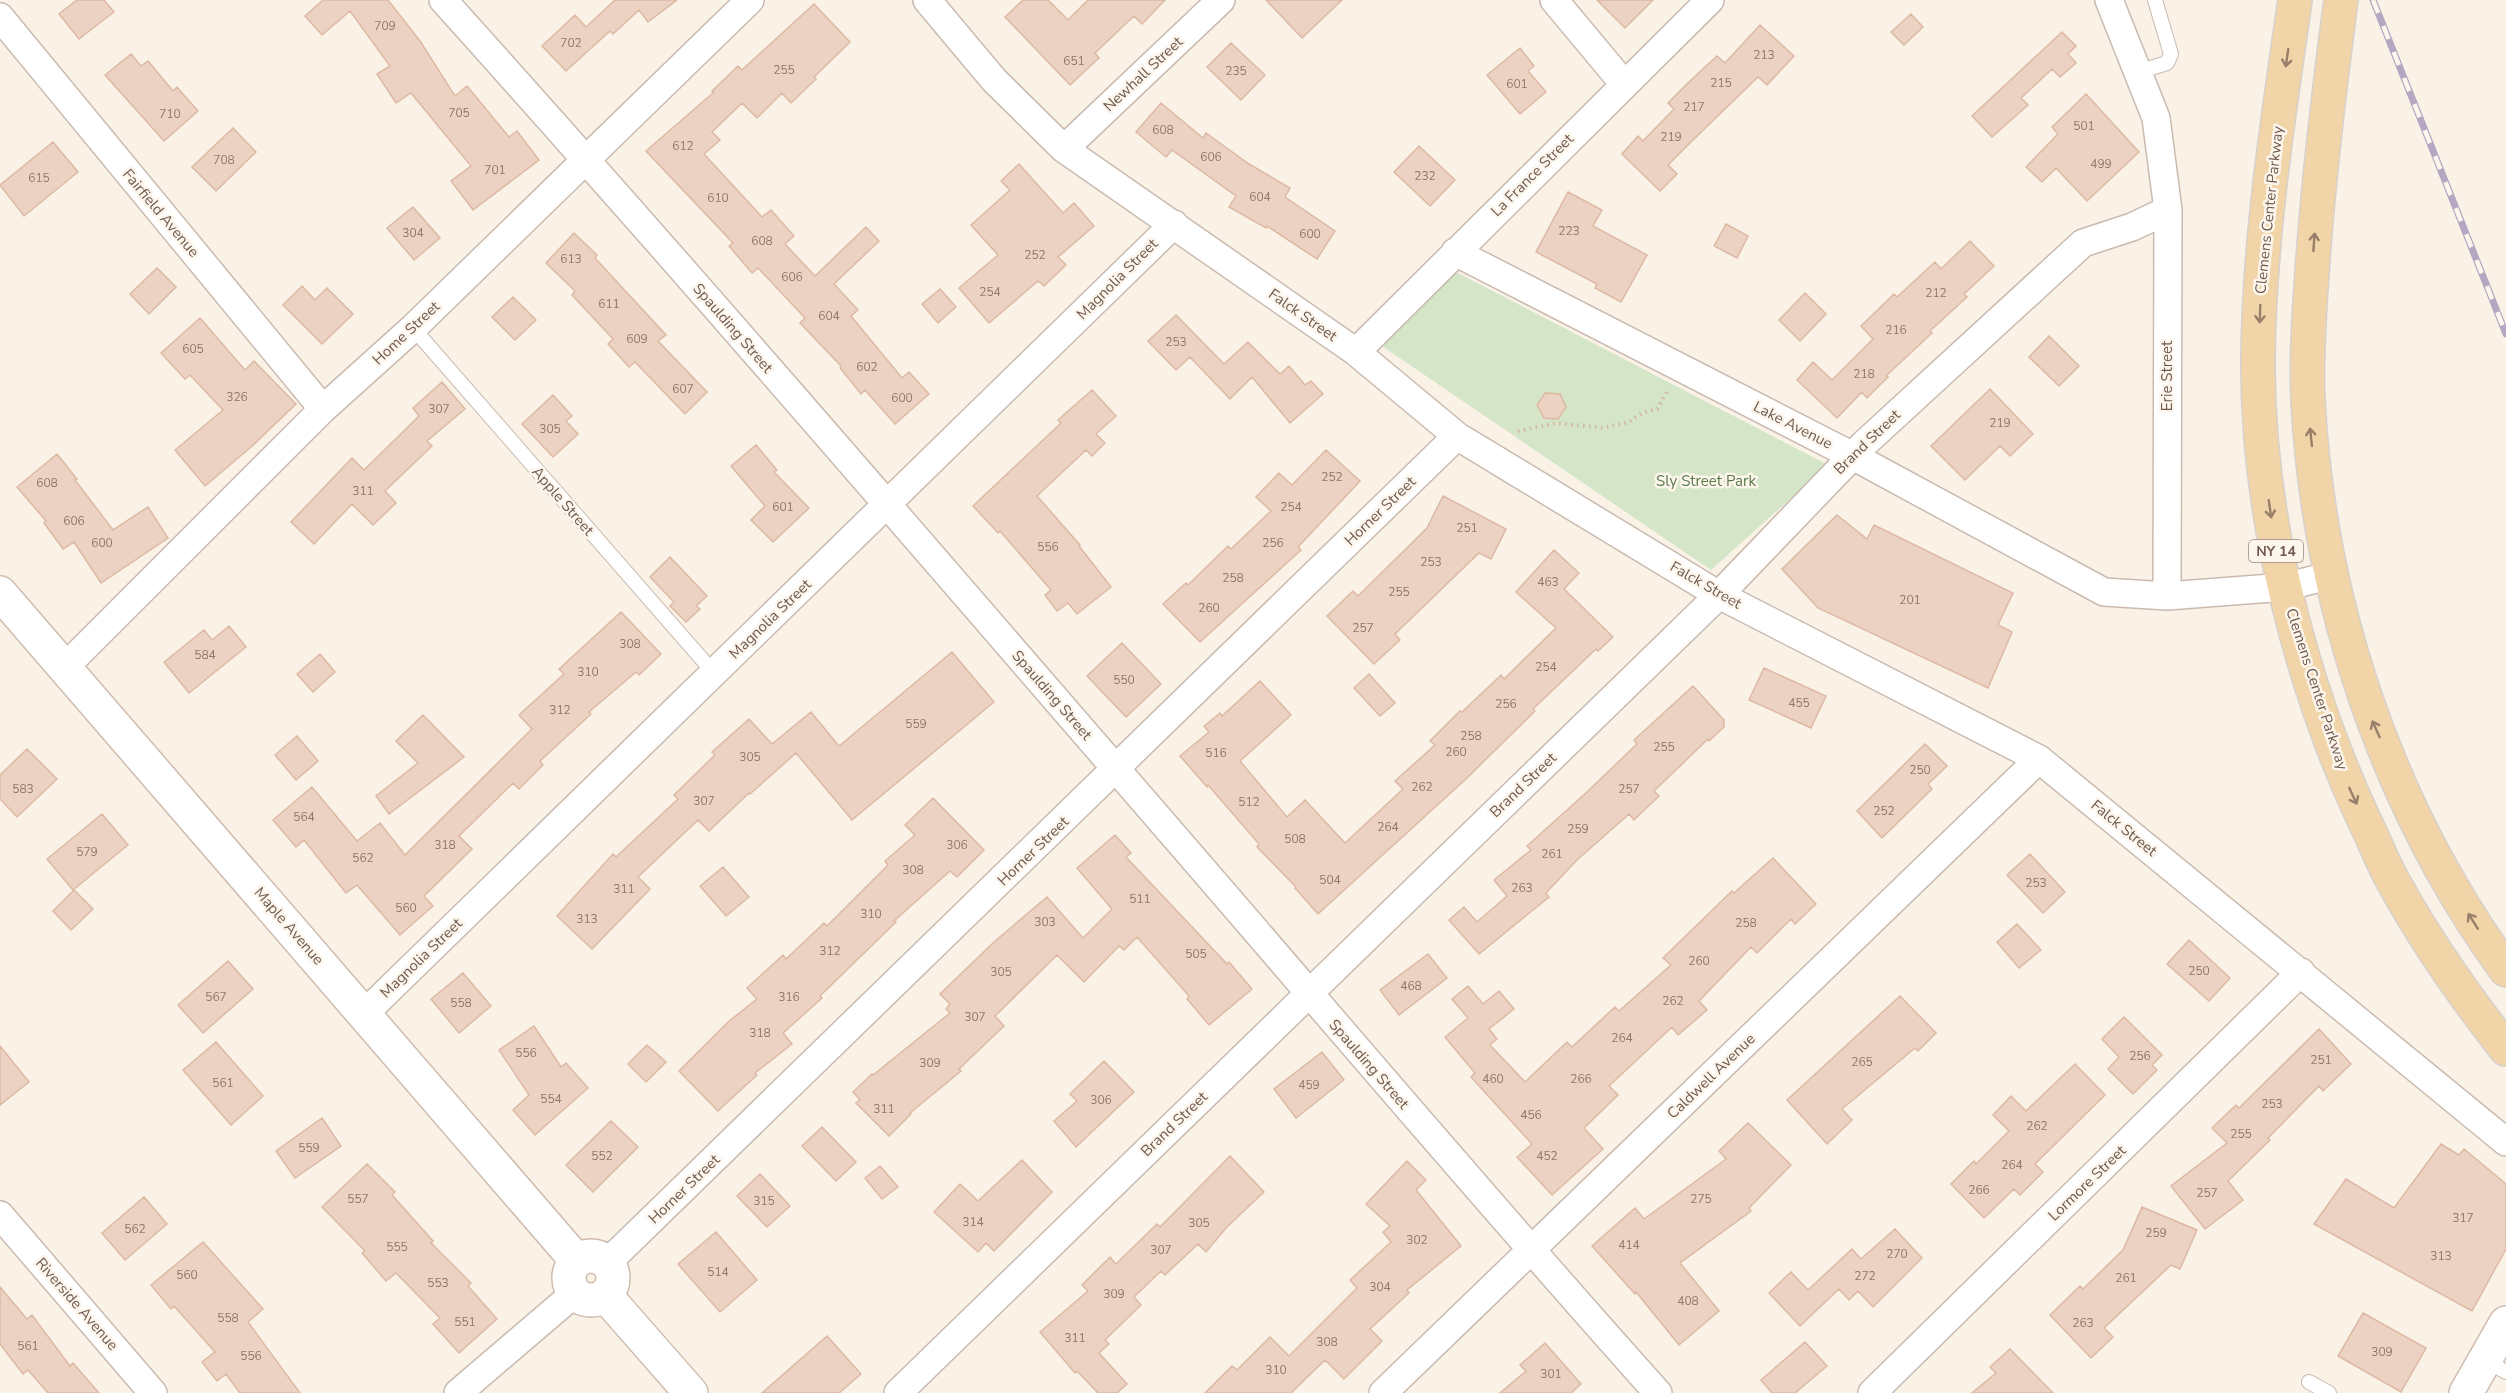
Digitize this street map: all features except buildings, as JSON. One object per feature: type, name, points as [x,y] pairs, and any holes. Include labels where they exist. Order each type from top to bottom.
[{"type":"main road","name":"Clemens Center Parkway","points":[[2295,0],[2271,165],[2262,264],[2258,362],[2264,467],[2276,550],[2297,639],[2327,731],[2348,785],[2393,882],[2436,951],[2506,1049]]},
{"type":"main road","name":"NY 14","points":[[2341,0],[2316,220],[2309,315],[2308,389],[2320,512],[2340,613],[2372,719],[2445,875],[2506,970]]},
{"type":"main road","name":"Maple Avenue","points":[[0,593],[691,1393]]},
{"type":"main road","points":[[2466,1393],[2495,1366],[2506,1323]]},
{"type":"street","name":"Spaulding Street","points":[[443,0],[586,159],[1117,769],[1531,1250],[1658,1393]]},
{"type":"street","name":"Home Street","points":[[64,668],[323,409],[413,328],[750,0]]},
{"type":"street","name":"Falck Street","points":[[927,0],[994,80],[1064,149],[1356,352],[1456,436],[1719,595],[2039,759],[2506,1142]]},
{"type":"street","name":"Newhall Street","points":[[1064,149],[1221,0]]},
{"type":"street","points":[[1554,0],[1624,84]]},
{"type":"street","name":"La France Street","points":[[1356,352],[1710,0]]},
{"type":"street","name":"Erie Street","points":[[2109,0],[2156,117],[2168,210],[2167,596]]},
{"type":"street","name":"Fairfield Avenue","points":[[0,17],[323,409]]},
{"type":"street","name":"Brand Street","points":[[898,1393],[1719,595],[1851,455],[2083,243],[2132,227],[2168,210]]},
{"type":"street","name":"Magnolia Street","points":[[365,1013],[1174,224]]},
{"type":"street","name":"Lake Avenue","points":[[1455,252],[1851,455],[2104,592],[2167,596]]},
{"type":"street","name":"Horner Street","points":[[458,1393],[591,1278],[1117,769],[1456,436]]},
{"type":"street","points":[[2167,596],[2285,587],[2332,575]]},
{"type":"street","name":"Caldwell Avenue","points":[[1383,1393],[2039,759]]},
{"type":"street","name":"Lormore Street","points":[[1872,1393],[2301,972]]},
{"type":"street","name":"Riverside Avenue","points":[[0,1215],[153,1393]]},
{"type":"lane","points":[[2138,72],[2167,63],[2171,54],[2155,0]]},
{"type":"lane","name":"Apple Street","points":[[413,328],[714,673]]},
{"type":"lane","points":[[2309,1382],[2329,1393]]},
{"type":"path","points":[[1518,431],[1557,423],[1604,428],[1629,422],[1642,413],[1657,409],[1671,384]]},
{"type":"green space","name":"Sly Street Park","points":[[1456,272],[1828,465],[1711,570],[1379,344]]},
{"type":"railway","points":[[2373,0],[2506,334]]}]
